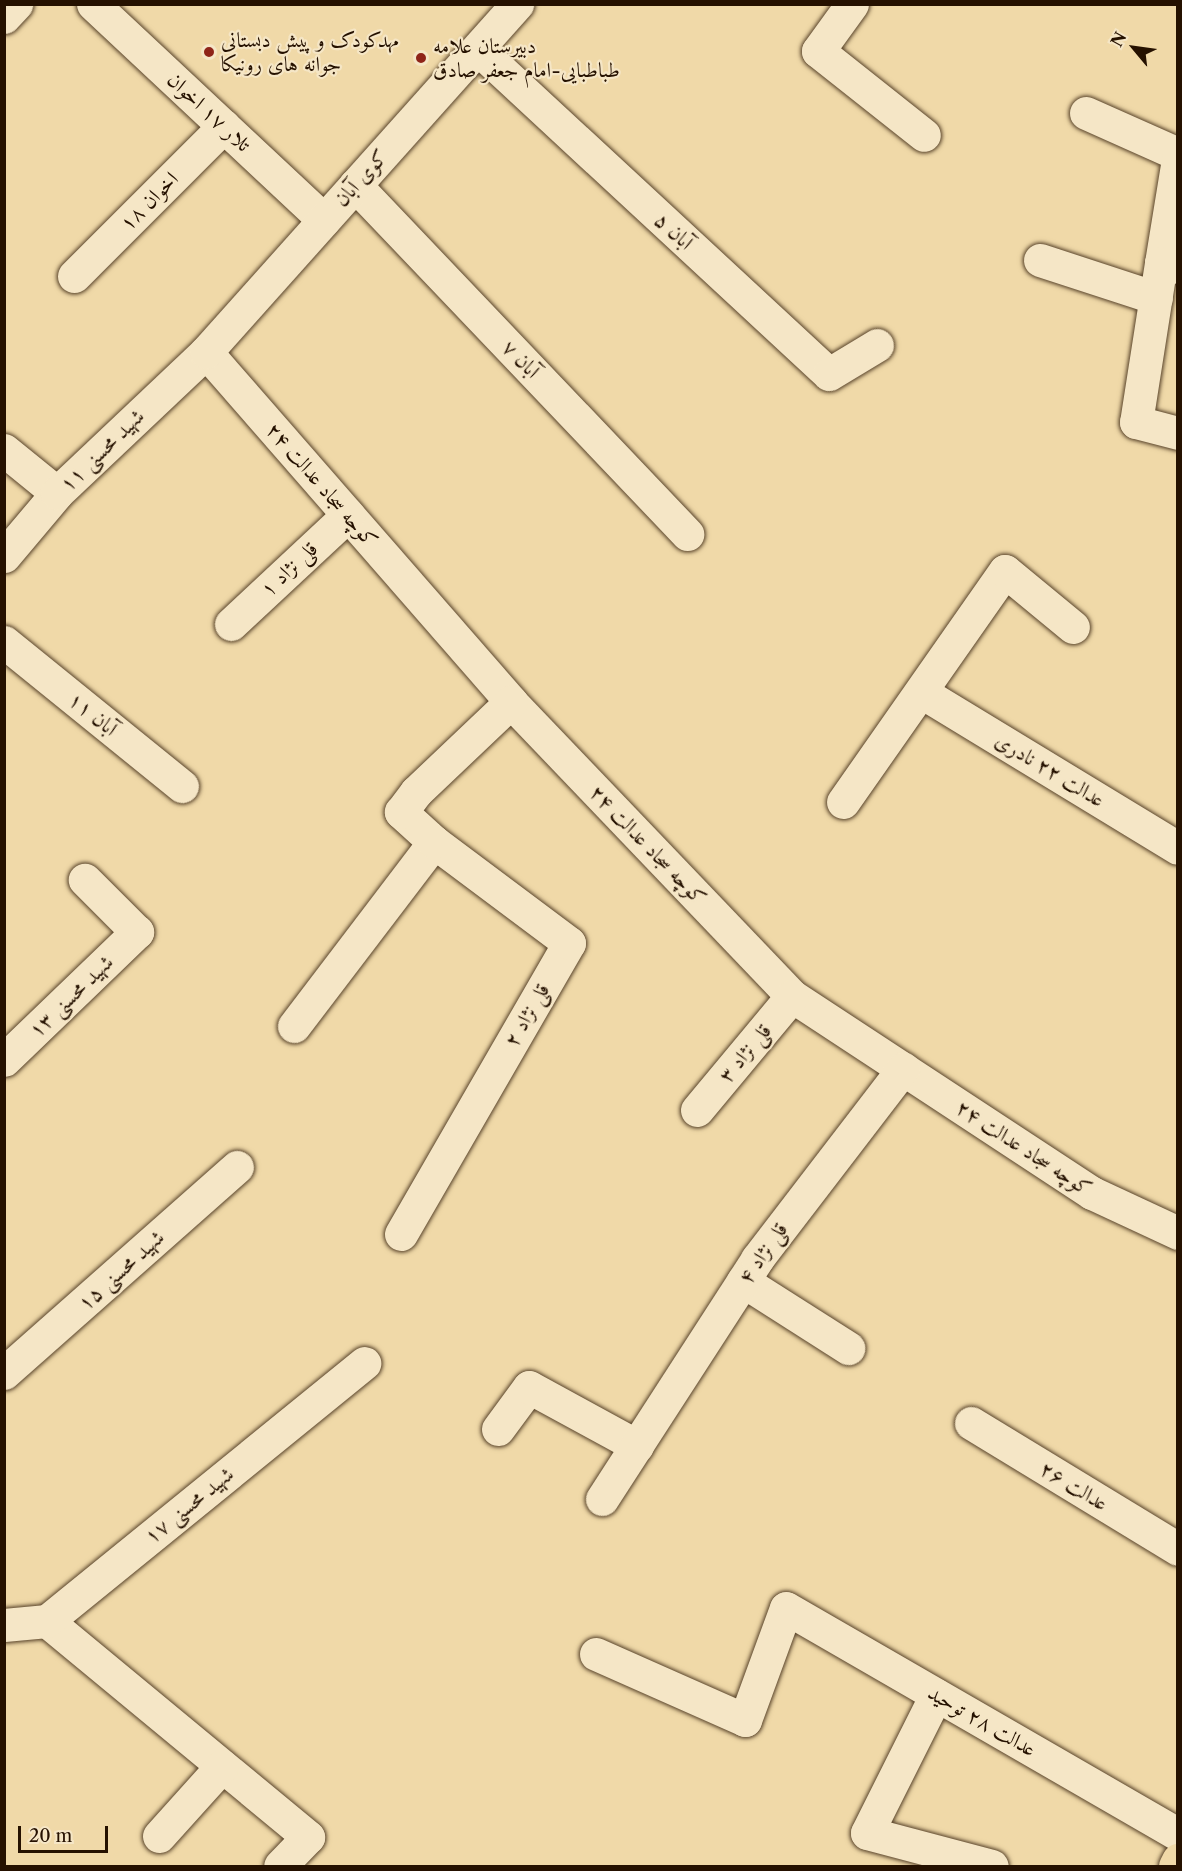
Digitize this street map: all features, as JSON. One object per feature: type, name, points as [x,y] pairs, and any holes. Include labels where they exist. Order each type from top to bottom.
[{"type":"main road","points":[[1175,1866],[1178,1860]]},
{"type":"street","points":[[4,17],[15,4]]},
{"type":"street","name":"تلار ۱۷ اخوان","points":[[93,4],[324,220]]},
{"type":"street","name":"کوی آبان","points":[[206,352],[517,4]]},
{"type":"street","points":[[852,4],[818,51],[924,135]]},
{"type":"street","name":"آبان ۵","points":[[478,49],[829,374],[877,345]]},
{"type":"street","points":[[1086,113],[1178,157],[1169,265],[1156,298],[1136,422],[1178,433]]},
{"type":"street","name":"اخوان ۱۸","points":[[74,276],[224,126]]},
{"type":"street","name":"آبان ۷","points":[[355,185],[687,534]]},
{"type":"street","points":[[1040,260],[1156,298]]},
{"type":"street","name":"شهید محسنی ۱۱","points":[[4,556],[57,493],[206,352]]},
{"type":"street","name":"کوچه سجاد عدالت ۲۴","points":[[206,352],[511,702],[792,996],[1092,1193],[1178,1233]]},
{"type":"street","points":[[4,450],[57,493]]},
{"type":"street","name":"قلی نژاد ۱","points":[[231,624],[348,514]]},
{"type":"street","points":[[843,802],[923,693],[1005,571],[1072,627]]},
{"type":"street","name":"آبان ۱۱","points":[[4,642],[182,786]]},
{"type":"street","name":"عدالت ۲۲ نادری","points":[[923,693],[1177,846]]},
{"type":"street","name":"قلی نژاد ۲","points":[[401,1234],[569,943],[434,842],[401,812],[416,792],[511,702]]},
{"type":"street","points":[[294,1026],[434,842]]},
{"type":"street","name":"شهید محسنی ۱۳","points":[[4,1060],[137,932],[85,880]]},
{"type":"street","name":"قلی نژاد ۳","points":[[697,1110],[792,996]]},
{"type":"street","name":"قلی نژاد ۴","points":[[602,1499],[743,1281],[903,1069]]},
{"type":"street","name":"شهید محسنی ۱۵","points":[[4,1373],[237,1167]]},
{"type":"street","points":[[743,1281],[848,1348]]},
{"type":"street","name":"شهید محسنی ۱۷","points":[[47,1621],[365,1363]]},
{"type":"street","points":[[498,1429],[529,1387],[637,1446]]},
{"type":"street","name":"عدالت ۲۶","points":[[971,1423],[1178,1549]]},
{"type":"street","name":"عدالت ۲۸ توحید","points":[[596,1653],[745,1720],[786,1608],[1178,1834]]},
{"type":"street","points":[[4,1625],[47,1621],[308,1837],[280,1866]]},
{"type":"street","points":[[936,1695],[867,1833],[992,1866]]},
{"type":"street","points":[[159,1836],[222,1766]]},
{"type":"place","name":"مهدکودک و پیش دبستانی جوانه های رونیکا","points":[[209,52]]},
{"type":"place","name":"دبیرستان علامه طباطبایی-امام جعفر صادق","points":[[421,58]]}]
